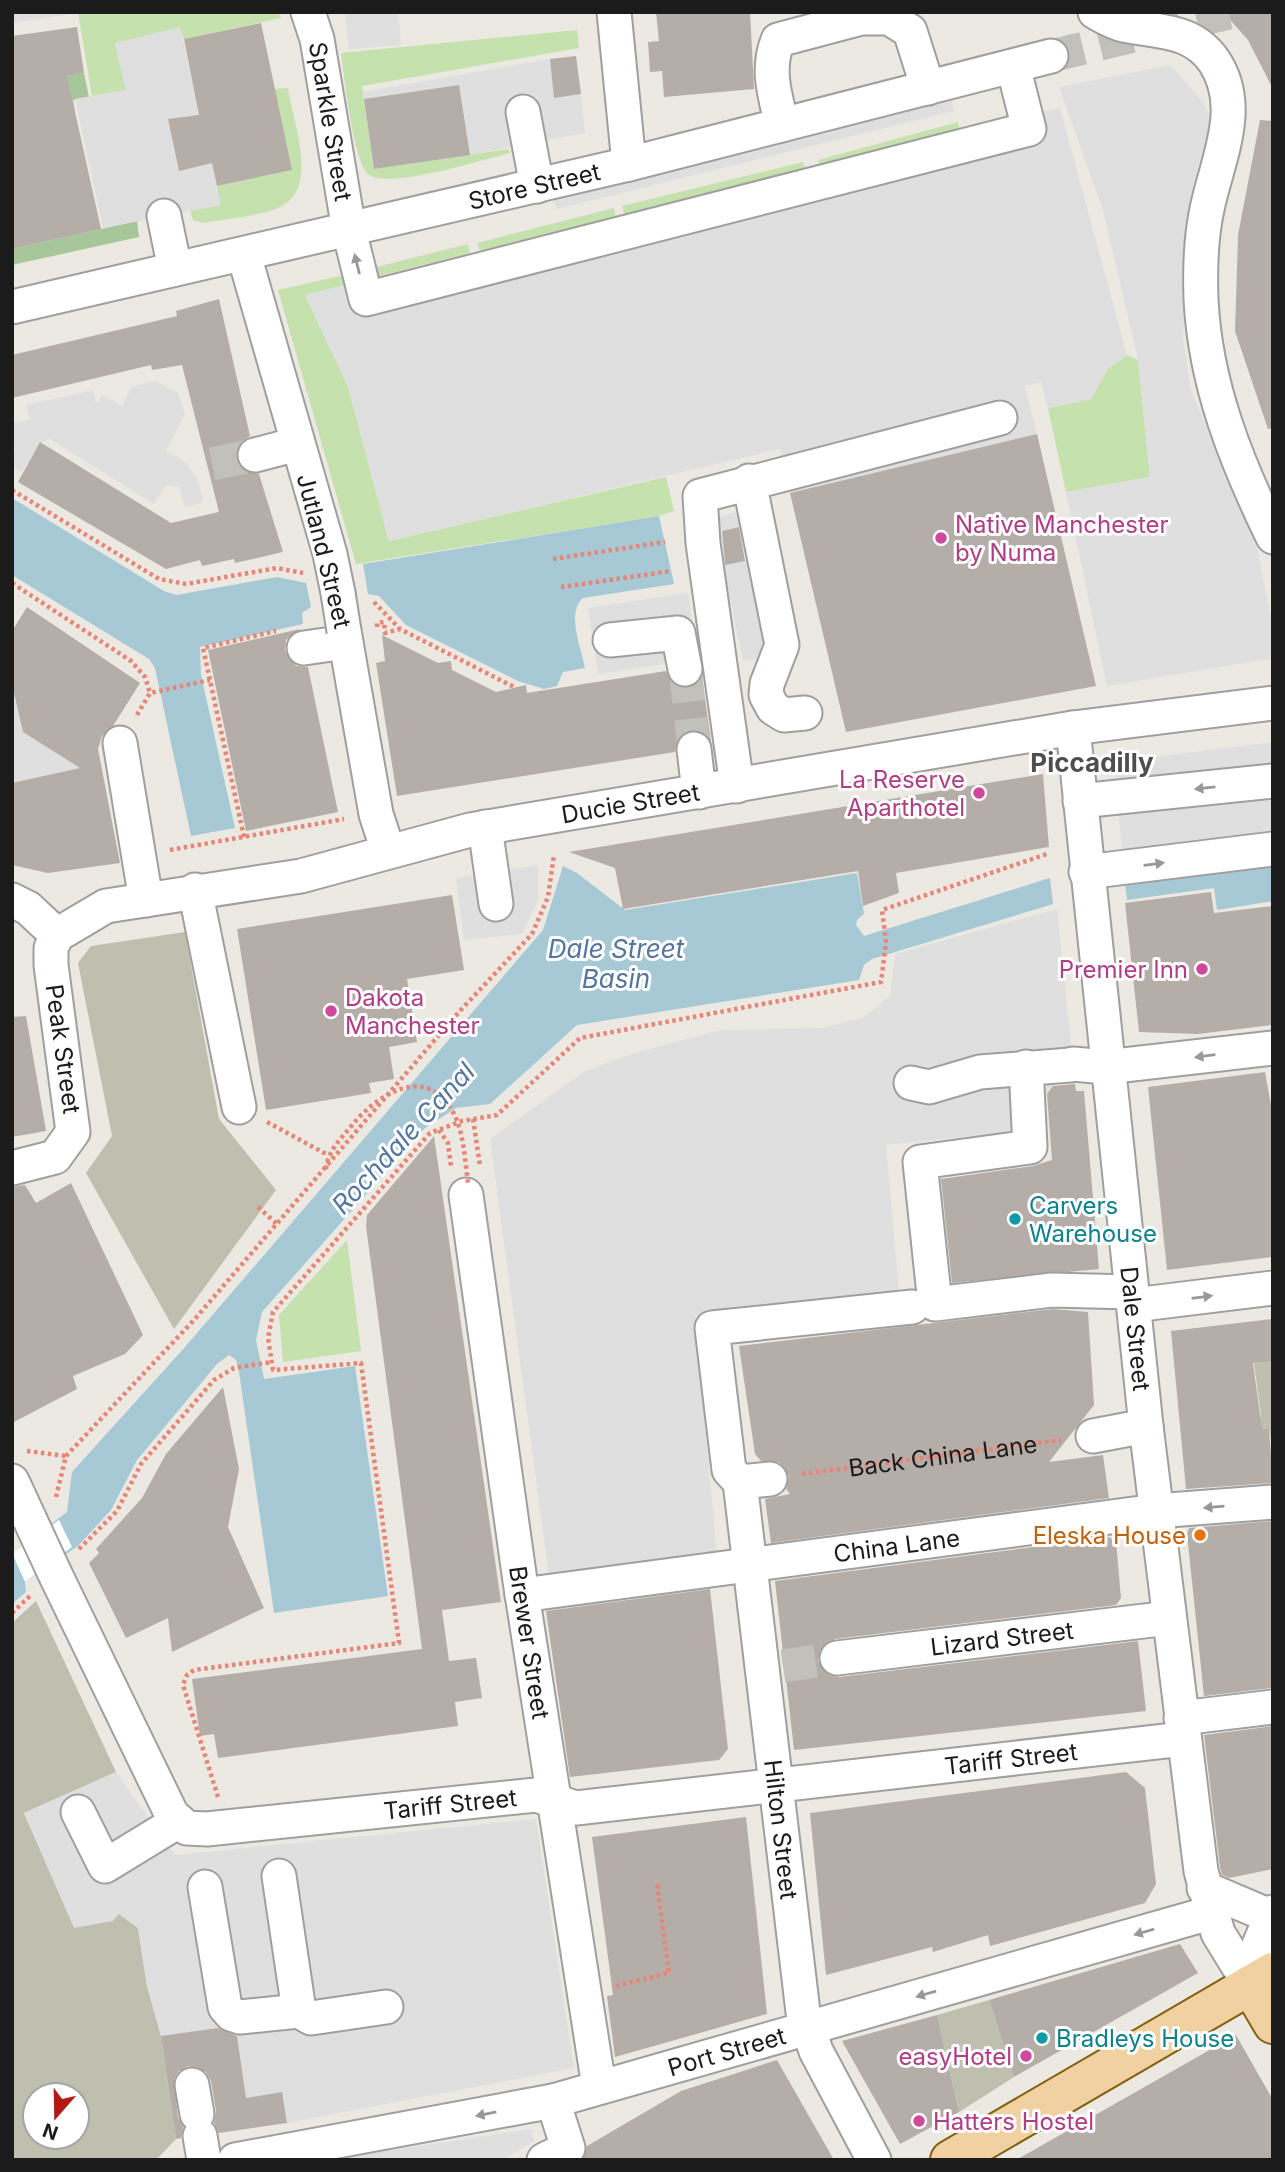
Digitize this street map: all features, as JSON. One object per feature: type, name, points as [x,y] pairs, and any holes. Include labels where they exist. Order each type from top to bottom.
[{"type":"main road","name":"Dale Street","points":[[1261,1979],[1273,2024]]},
{"type":"main road","points":[[950,2160],[1261,1979]]},
{"type":"street","name":"Sparkle Street","points":[[309,12],[317,39],[349,230],[366,299],[1029,129],[1013,66]]},
{"type":"street","points":[[614,12],[629,164]]},
{"type":"street","points":[[1095,12],[1122,25],[1184,34],[1213,59],[1227,83],[1230,115],[1206,212],[1201,297],[1205,341],[1224,425],[1273,537]]},
{"type":"street","points":[[782,125],[770,76],[771,58],[778,40],[861,18],[889,18],[910,31],[928,88]]},
{"type":"street","name":"Store Street","points":[[12,307],[629,164],[1051,56]]},
{"type":"street","points":[[523,112],[537,186]]},
{"type":"street","points":[[164,216],[175,269]]},
{"type":"street","name":"Jutland Street","points":[[243,255],[297,444],[319,564],[345,636],[376,814],[388,850]]},
{"type":"street","points":[[737,786],[699,503],[702,495],[1000,418]]},
{"type":"street","points":[[255,455],[297,444]]},
{"type":"street","points":[[749,481],[782,645],[780,658],[767,684],[766,695],[773,708],[784,715],[806,713]]},
{"type":"street","points":[[610,640],[678,633],[685,668]]},
{"type":"street","points":[[292,639],[345,636]]},
{"type":"street","name":"Ducie Street","points":[[57,935],[106,906],[195,890],[301,876],[337,868],[388,850],[485,827],[1073,727],[1273,702]]},
{"type":"street","name":"Dale Street","points":[[1073,727],[1106,1068],[1146,1426],[1182,1729],[1207,1900],[1226,1948],[1261,1979]]},
{"type":"street","points":[[120,743],[146,900]]},
{"type":"street","points":[[694,750],[699,792]]},
{"type":"street","points":[[1080,802],[1273,781]]},
{"type":"street","points":[[485,827],[496,905]]},
{"type":"street","points":[[1086,872],[1273,849]]},
{"type":"street","points":[[195,890],[239,1107]]},
{"type":"street","points":[[12,900],[28,908],[57,935]]},
{"type":"street","name":"Peak Street","points":[[12,1168],[55,1157],[73,1132],[51,965],[51,948],[57,935]]},
{"type":"street","points":[[980,1072],[1072,1064],[1106,1068],[1273,1048]]},
{"type":"street","points":[[1026,1067],[1030,1147],[919,1162],[935,1304],[1052,1290],[1133,1298],[1273,1288]]},
{"type":"street","name":"Brewer Street","points":[[468,1180],[522,1595],[599,2087]]},
{"type":"street","name":"Hilton Street","points":[[874,2160],[816,2051],[808,2028],[774,1784],[772,1667],[750,1567],[755,1480],[729,1470],[712,1328],[912,1307]]},
{"type":"street","points":[[1093,1436],[1146,1426]]},
{"type":"street","points":[[12,1481],[27,1523],[177,1822],[105,1866],[78,1812]]},
{"type":"street","name":"China Lane","points":[[522,1595],[750,1567],[1156,1511],[1273,1502]]},
{"type":"street","name":"Lizard Street","points":[[837,1658],[1169,1618]]},
{"type":"street","name":"Tariff Street","points":[[177,1822],[187,1828],[227,1827],[536,1795],[576,1808],[1182,1729],[1273,1707]]},
{"type":"street","points":[[279,1876],[299,2011]]},
{"type":"street","points":[[205,1887],[225,2007],[231,2014],[240,2017],[299,2011],[311,2018],[386,2007]]},
{"type":"street","points":[[1207,1900],[1271,1914],[1261,1979]]},
{"type":"street","name":"Port Street","points":[[235,2160],[553,2101],[808,2028],[1207,1900]]},
{"type":"street","points":[[553,2101],[562,2156]]},
{"type":"path","points":[[12,490],[159,579],[186,584],[276,568],[319,564]]},
{"type":"path","points":[[553,559],[665,542]]},
{"type":"path","points":[[561,587],[671,571]]},
{"type":"path","points":[[12,583],[131,661],[145,677],[150,693],[209,680]]},
{"type":"path","points":[[369,603],[375,602],[400,629],[514,687]]},
{"type":"path","points":[[385,634],[400,629]]},
{"type":"path","points":[[242,838],[203,648],[292,639]]},
{"type":"path","points":[[187,848],[376,814]]},
{"type":"path","points":[[1039,849],[1039,856]]},
{"type":"path","points":[[227,1827],[183,1685],[187,1675],[194,1670],[398,1643],[361,1363],[273,1370],[268,1338],[273,1312],[429,1133],[473,1119],[497,1115],[580,1038],[881,982],[886,942],[882,910],[1047,854]]},
{"type":"path","points":[[27,1523],[66,1457],[194,1320],[458,1013],[532,934],[548,897],[554,855]]},
{"type":"path","points":[[326,1169],[328,1155],[366,1108],[382,1096],[402,1087],[426,1089],[446,1102],[455,1116],[468,1180]]},
{"type":"path","points":[[239,1107],[328,1155]]},
{"type":"path","points":[[468,1180],[473,1119]]},
{"type":"path","points":[[439,1130],[468,1180]]},
{"type":"path","points":[[258,1207],[278,1225]]},
{"type":"path","points":[[94,1535],[117,1511],[141,1464],[214,1380],[234,1368],[272,1362]]},
{"type":"path","name":"Back China Lane","points":[[755,1480],[1093,1436]]},
{"type":"path","points":[[26,1450],[66,1457]]},
{"type":"path","points":[[612,1987],[669,1973],[657,1884]]},
{"type":"shaded area","points":[[12,12],[78,12],[78,13],[12,23]]},
{"type":"shaded area","points":[[345,12],[398,12],[401,45],[349,49]]},
{"type":"shaded area","points":[[180,27],[200,115],[168,120],[179,170],[212,163],[221,205],[103,228],[75,99],[126,90],[115,43]]},
{"type":"shaded area","points":[[550,59],[554,98],[581,94],[585,133],[470,155],[459,85],[364,99],[363,92]]},
{"type":"shaded area","points":[[1170,65],[1203,102],[1213,122],[1198,165],[1187,231],[1183,338],[1191,390],[1257,548],[1273,628],[1273,658],[1107,686],[1066,492],[1150,477],[1138,360],[1103,210],[1059,87]]},
{"type":"shaded area","points":[[950,94],[954,111],[556,209],[552,193]]},
{"type":"shaded area","points":[[1060,108],[1127,355],[1107,370],[1091,399],[1048,408],[1041,382],[1025,386],[1037,434],[790,493],[780,449],[389,541],[348,387],[305,295],[1005,119]]},
{"type":"shaded area","points":[[155,381],[178,393],[185,414],[166,451],[184,461],[198,480],[203,501],[199,504],[185,507],[179,487],[166,485],[154,504],[50,439],[40,443],[22,472],[12,467],[15,447],[12,446],[12,423],[30,420],[26,405],[93,390],[96,404],[102,395],[122,406],[132,387]]},
{"type":"shaded area","points":[[765,505],[798,653],[743,661],[723,565],[747,560],[740,527],[715,532],[713,518]]},
{"type":"shaded area","points":[[688,593],[698,659],[598,674],[588,608]]},
{"type":"shaded area","points":[[12,684],[101,764],[12,783]]},
{"type":"shaded area","points":[[1273,742],[1273,865],[1125,882],[1114,762]]},
{"type":"shaded area","points":[[538,865],[538,900],[522,934],[464,940],[456,878]]},
{"type":"shaded area","points":[[1057,909],[1076,1091],[1073,1092],[1071,1081],[1057,1082],[1046,1096],[1016,1099],[1019,1131],[886,1145],[899,1292],[695,1315],[717,1555],[549,1576],[490,1139],[585,1071],[634,1053],[721,1030],[823,1028],[863,1018],[890,996],[895,954]]},
{"type":"shaded area","points":[[185,932],[219,1119],[276,1190],[174,1329],[86,1173],[112,1136],[78,963],[91,946]]},
{"type":"shaded area","points":[[1271,1345],[1273,1453],[1269,1428],[1255,1430],[1261,1416],[1254,1363],[1271,1360]]},
{"type":"shaded area","points":[[36,1601],[116,1772],[24,1813],[74,1927],[119,1914],[138,1928],[147,1986],[161,2036],[176,2139],[156,2160],[12,2160],[12,1623]]},
{"type":"shaded area","points":[[116,1772],[175,1855],[536,1819],[574,2068],[287,2123],[282,2092],[246,2098],[235,2026],[161,2036],[147,1986],[138,1928],[119,1914],[113,1921],[74,1928],[24,1813]]},
{"type":"shaded area","points":[[989,2000],[1014,2077],[959,2112],[937,2015]]},
{"type":"shaded area","points":[[531,2129],[534,2141],[503,2160],[327,2160]]},
{"type":"green space","points":[[78,12],[278,12],[281,18],[184,39],[180,28],[115,44],[126,90],[92,96]]},
{"type":"green space","points":[[577,30],[579,48],[362,86],[374,169],[509,149],[510,153],[459,167],[394,179],[368,174],[354,135],[341,53]]},
{"type":"green space","points":[[84,73],[89,97],[73,100],[75,111],[12,126],[49,79]]},
{"type":"green space","points":[[288,88],[299,139],[301,174],[297,189],[288,202],[273,210],[247,216],[203,223],[193,220],[190,211],[220,205],[217,186],[292,170],[274,89]]},
{"type":"green space","points":[[958,122],[960,131],[821,166],[818,160]]},
{"type":"green space","points":[[803,162],[805,170],[625,216],[622,206]]},
{"type":"green space","points":[[614,208],[616,218],[480,251],[477,243]]},
{"type":"green space","points":[[137,221],[139,237],[12,265],[12,249]]},
{"type":"green space","points":[[468,244],[470,253],[371,278],[369,269]]},
{"type":"green space","points":[[344,275],[346,285],[305,295],[348,387],[389,541],[666,477],[674,511],[659,516],[356,564],[278,290]]},
{"type":"green space","points":[[1127,355],[1138,360],[1150,477],[1066,492],[1048,408],[1091,399],[1107,370]]},
{"type":"green space","points":[[347,1240],[361,1351],[283,1362],[279,1315]]},
{"type":"water","points":[[12,498],[164,591],[176,595],[277,577],[306,583],[311,607],[302,613],[303,624],[200,647],[201,675],[235,828],[191,836],[155,668],[149,659],[12,575]]},
{"type":"water","points":[[659,516],[674,584],[583,598],[578,604],[575,621],[585,668],[563,672],[557,686],[544,689],[518,681],[406,625],[379,596],[368,594],[363,564]]},
{"type":"water","points":[[1266,865],[1273,869],[1273,901],[1217,910],[1214,888],[1127,900],[1125,882]]},
{"type":"water","points":[[563,866],[577,873],[625,910],[857,873],[864,914],[857,920],[856,925],[864,936],[1050,878],[1053,904],[872,959],[864,965],[859,980],[577,1025],[490,1104],[456,1108],[425,1128],[262,1312],[256,1340],[264,1379],[355,1366],[388,1596],[274,1613],[239,1372],[236,1360],[229,1355],[217,1364],[137,1460],[111,1510],[78,1546],[25,1582],[26,1592],[12,1604],[12,1553],[67,1512],[72,1472],[185,1347],[543,930]]},
{"type":"pier","points":[[59,1520],[72,1547],[25,1582],[12,1553]]},
{"type":"building","points":[[656,12],[750,12],[754,89],[664,97],[662,71],[650,72],[648,42],[659,41]]},
{"type":"building","points":[[1223,12],[1273,12],[1273,89],[1248,40]]},
{"type":"building","points":[[261,23],[292,170],[217,186],[212,163],[179,171],[168,119],[199,115],[184,39]]},
{"type":"building","points":[[77,27],[84,73],[67,76],[101,229],[12,249],[12,36]]},
{"type":"building","points":[[576,56],[581,94],[554,98],[550,59]]},
{"type":"building","points":[[459,85],[470,155],[374,169],[364,99]]},
{"type":"building","points":[[1260,120],[1273,121],[1273,428],[1268,429],[1235,331],[1238,235]]},
{"type":"building","points":[[219,299],[250,436],[241,442],[236,459],[242,469],[259,474],[283,552],[235,563],[234,559],[202,566],[200,560],[166,569],[18,482],[40,442],[171,523],[219,512],[182,365],[152,370],[151,365],[12,398],[12,355],[177,316],[176,311]]},
{"type":"building","points":[[1037,434],[1096,686],[846,732],[790,493]]},
{"type":"building","points":[[739,527],[745,561],[725,565],[722,531]]},
{"type":"building","points":[[27,607],[140,683],[113,726],[102,736],[98,749],[120,863],[48,873],[12,865],[12,783],[80,768],[23,732],[12,684],[12,631]]},
{"type":"building","points":[[300,629],[286,640],[285,651],[296,666],[308,667],[338,812],[246,831],[208,650]]},
{"type":"building","points":[[382,635],[438,663],[451,661],[452,670],[496,692],[526,685],[527,693],[666,671],[671,682],[688,688],[702,677],[711,742],[702,732],[691,730],[677,741],[675,752],[397,796],[376,663],[385,661]]},
{"type":"building","points":[[1043,774],[1049,847],[896,873],[899,893],[863,906],[858,871],[623,909],[615,868],[569,852]]},
{"type":"building","name":"Premier Inn","points":[[1211,892],[1214,913],[1273,906],[1273,1025],[1198,1034],[1139,1032],[1125,903]]},
{"type":"building","name":"Dakota Manchester","points":[[452,895],[464,970],[407,979],[417,1042],[389,1047],[394,1079],[369,1083],[371,1093],[266,1110],[237,929]]},
{"type":"building","points":[[26,1016],[46,1131],[12,1137],[12,1017]]},
{"type":"building","points":[[1265,1072],[1273,1116],[1273,1257],[1167,1270],[1148,1087]]},
{"type":"building","name":"Carvers Warehouse","points":[[1075,1084],[1076,1091],[1084,1091],[1099,1269],[952,1283],[941,1179],[1033,1166],[1052,1160],[1047,1094],[1053,1086]]},
{"type":"building","points":[[434,1136],[501,1602],[442,1610],[449,1661],[476,1658],[482,1698],[455,1702],[458,1726],[218,1758],[214,1734],[200,1736],[192,1679],[422,1649],[366,1226],[367,1215]]},
{"type":"building","points":[[71,1183],[143,1335],[125,1354],[73,1376],[77,1389],[12,1423],[12,1187],[25,1185],[36,1203]]},
{"type":"building","points":[[1053,1309],[1088,1312],[1094,1405],[1049,1462],[1103,1455],[1109,1498],[771,1543],[765,1499],[790,1494],[786,1489],[789,1476],[779,1462],[761,1461],[755,1454],[739,1346]]},
{"type":"building","points":[[1273,1319],[1271,1361],[1253,1363],[1262,1429],[1269,1428],[1273,1483],[1186,1489],[1171,1331]]},
{"type":"building","points":[[223,1387],[239,1469],[228,1527],[264,1608],[172,1652],[168,1618],[126,1638],[89,1563],[99,1553],[96,1549],[142,1498],[166,1454]]},
{"type":"building","points":[[1273,1521],[1273,1688],[1204,1696],[1187,1534],[1189,1528]]},
{"type":"building","points":[[1109,1537],[1116,1542],[1121,1598],[1116,1605],[835,1639],[820,1650],[818,1661],[829,1675],[839,1677],[1138,1641],[1146,1711],[794,1750],[775,1581]]},
{"type":"building","points":[[710,1589],[728,1749],[719,1760],[570,1777],[546,1611]]},
{"type":"building","points":[[1273,1726],[1273,1869],[1229,1878],[1222,1875],[1220,1867],[1204,1735]]},
{"type":"building","points":[[1126,1772],[1145,1788],[1156,1884],[1145,1903],[990,1946],[988,1935],[933,1952],[932,1947],[826,1975],[810,1813]]},
{"type":"building","points":[[746,1817],[767,2014],[615,2057],[607,1996],[613,1995],[592,1837]]},
{"type":"building","name":"Bradleys House","points":[[1180,1944],[1198,1973],[1014,2077],[989,2000]]},
{"type":"building","points":[[937,2015],[959,2112],[900,2144],[842,2041]]},
{"type":"building","points":[[218,2028],[237,2036],[246,2098],[282,2092],[287,2123],[219,2133],[214,2123],[216,2111],[211,2081],[206,2072],[189,2066],[179,2071],[174,2079],[178,2117],[183,2127],[181,2138],[176,2139],[161,2036]]},
{"type":"building","points":[[1236,2035],[1273,2100],[1273,2160],[1016,2160]]},
{"type":"building","points":[[777,2060],[834,2160],[583,2160],[587,2146],[681,2091]]},
{"type":"tunnel","points":[[1051,56],[1233,12]]},
{"type":"tunnel","points":[[212,464],[255,455]]},
{"type":"tunnel","points":[[685,669],[694,749]]},
{"type":"tunnel","points":[[783,1666],[837,1658]]},
{"type":"place","name":"Native Manchester by Numa","points":[[941,538]]},
{"type":"place","name":"La Reserve Aparthotel","points":[[979,793]]},
{"type":"place","name":"Premier Inn","points":[[1202,969]]},
{"type":"place","name":"Dakota Manchester","points":[[331,1011]]},
{"type":"place","name":"Carvers Warehouse","points":[[1015,1219]]},
{"type":"place","name":"Eleska House","points":[[1200,1535]]},
{"type":"place","name":"Bradleys House","points":[[1042,2038]]},
{"type":"place","name":"easyHotel","points":[[1026,2056]]},
{"type":"place","name":"Hatters Hostel","points":[[919,2121]]},
{"type":"district","name":"Piccadilly","points":[[1092,762]]},
{"type":"water label","name":"Dale Street Basin","points":[[616,962]]},
{"type":"water label","name":"Rochdale Canal","points":[[403,1138]]}]
